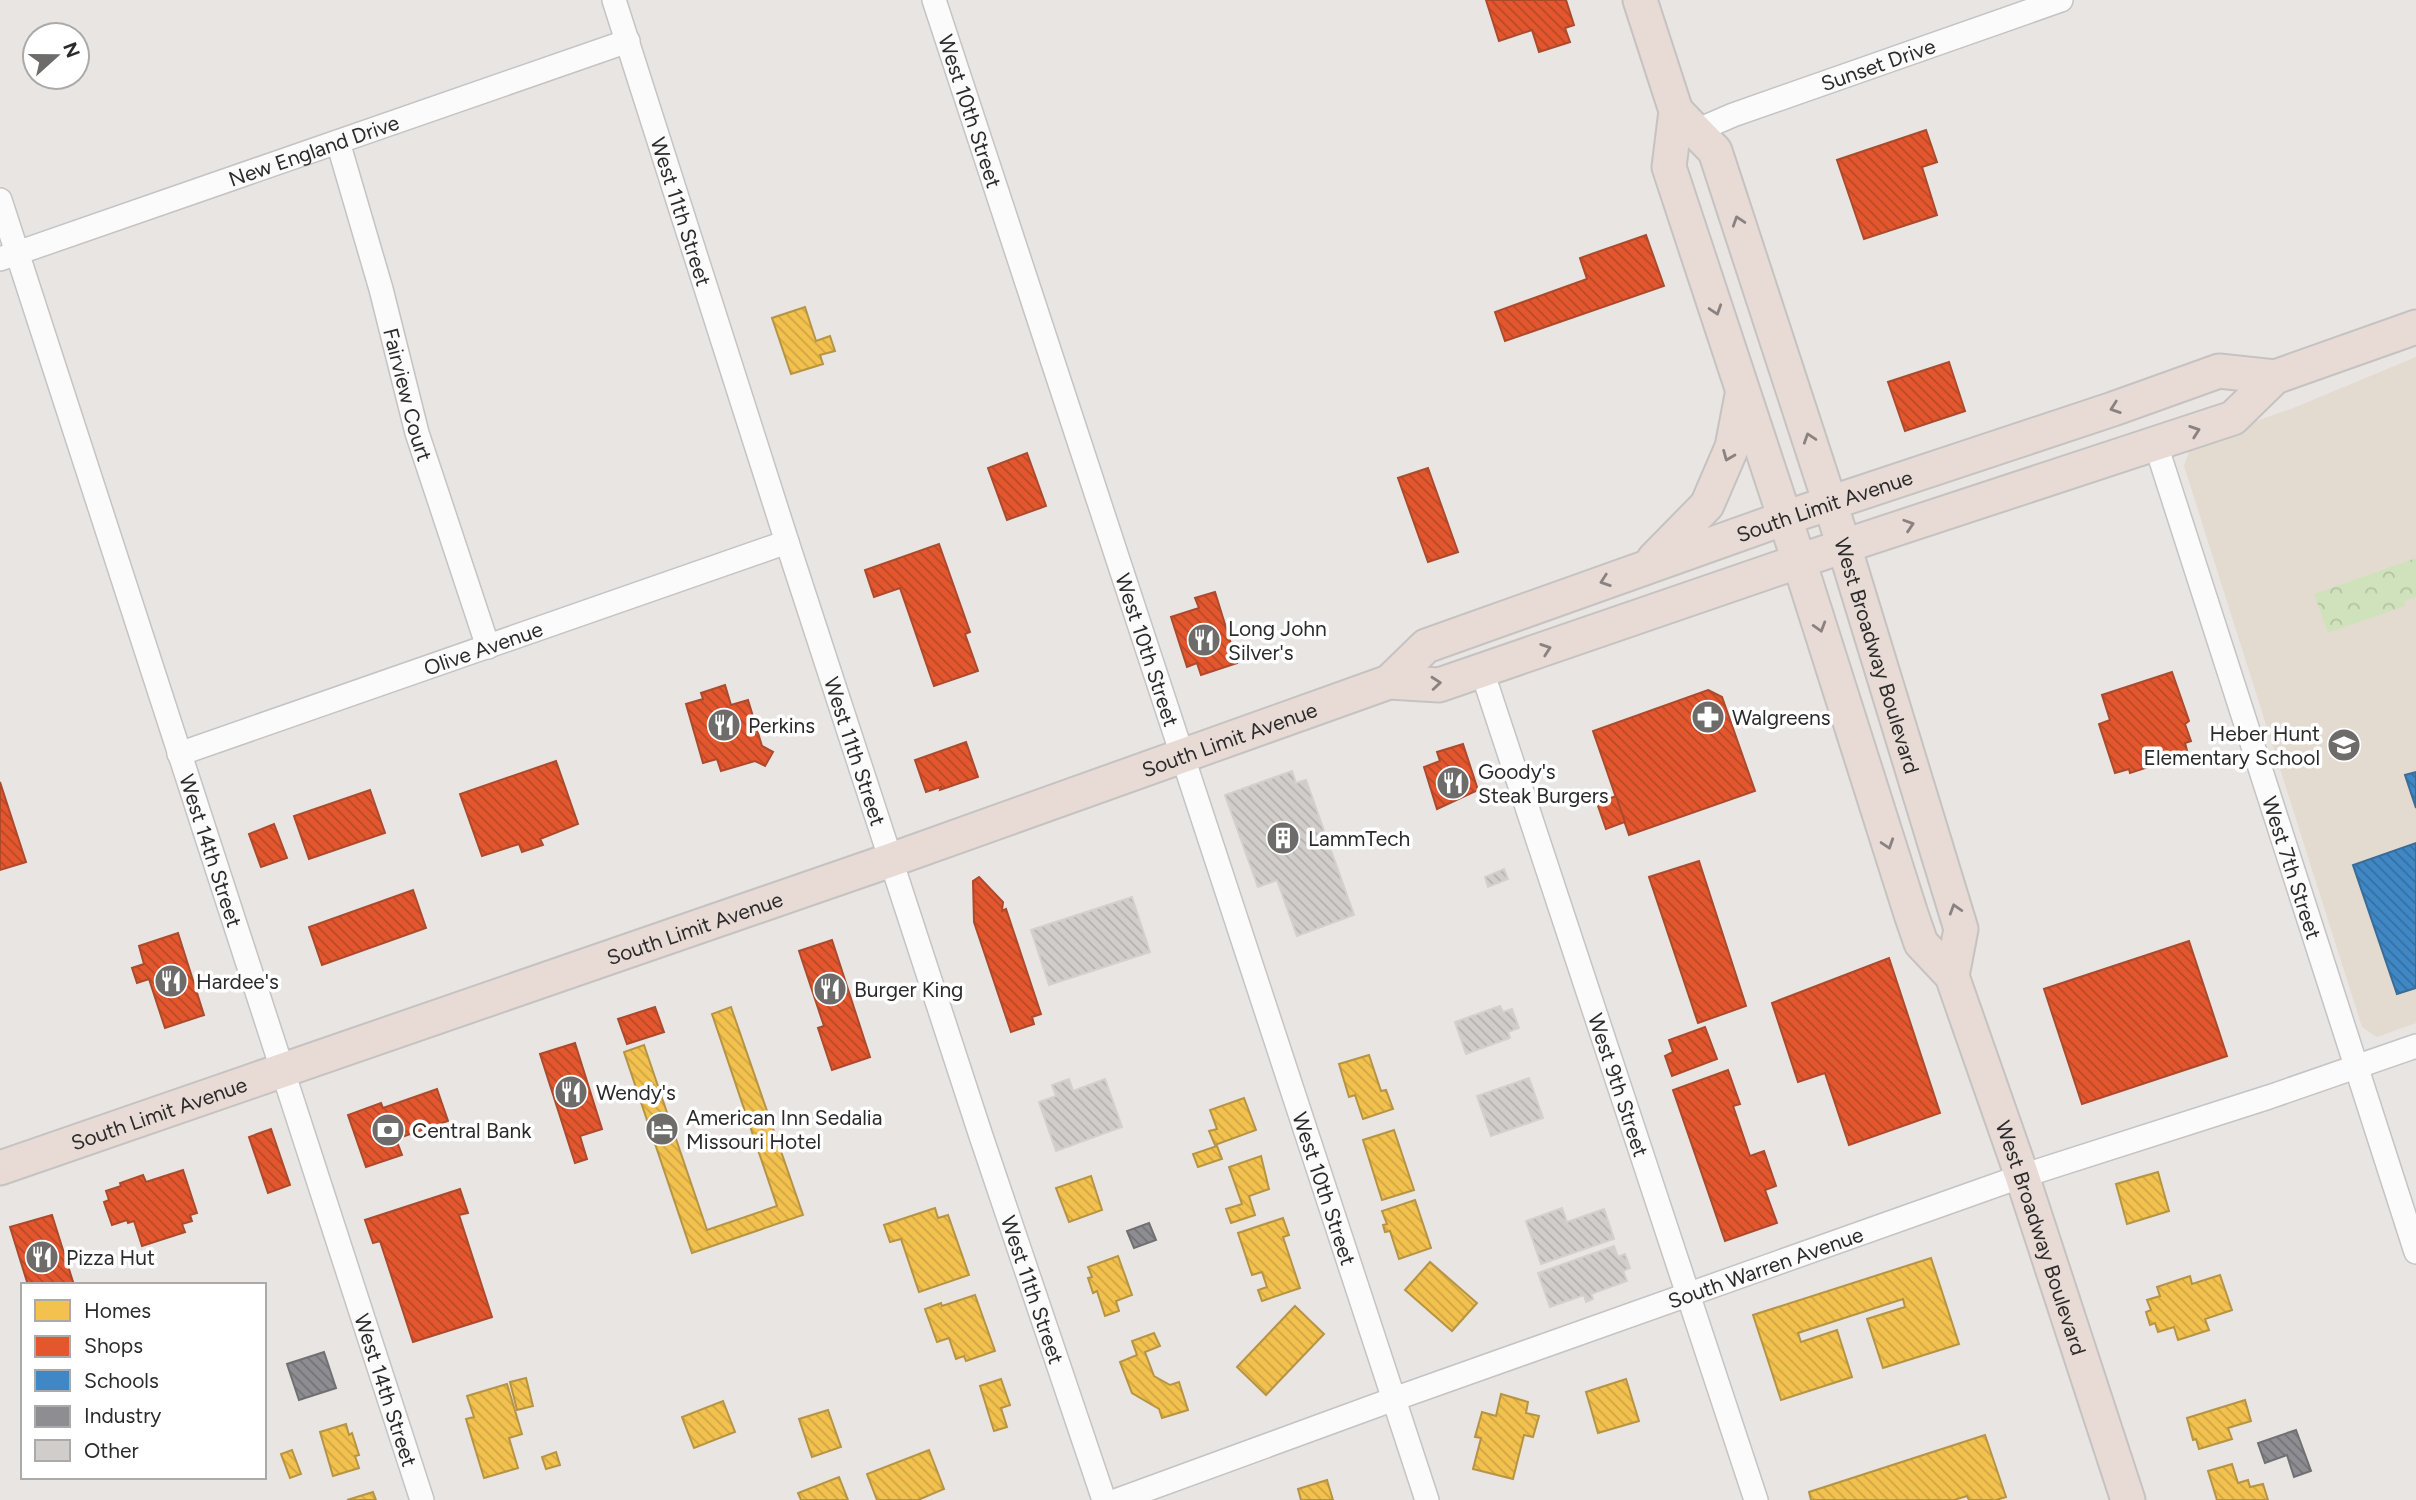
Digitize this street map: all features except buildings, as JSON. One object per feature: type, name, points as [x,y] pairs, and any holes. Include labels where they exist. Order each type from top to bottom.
[{"type":"highway","name":"West Broadway Boulevard","points":[[1640,0],[1686,121],[1715,151],[1844,546],[1961,929],[1952,976]]},
{"type":"highway","name":"West Broadway Boulevard","points":[[1686,121],[1669,167],[1921,943],[1952,976],[2022,1176],[2128,1500]]},
{"type":"highway","name":"South Limit Avenue","points":[[0,1168],[891,860],[1389,682],[1439,685],[1799,561],[2156,445],[2233,418],[2275,377],[2416,327]]},
{"type":"highway","name":"South Limit Avenue","points":[[1389,682],[1426,646],[1785,518],[2113,409],[2218,371],[2275,377]]},
{"type":"highway","points":[[1646,567],[1707,505],[1732,447],[1742,390]]},
{"type":"street","name":"West 11th Street","points":[[614,0],[979,1133],[1104,1500]]},
{"type":"street","name":"West 10th Street","points":[[934,0],[1427,1500]]},
{"type":"street","name":"Sunset Drive","points":[[1686,121],[1733,115],[2061,0]]},
{"type":"street","name":"New England Drive","points":[[8,256],[628,41]]},
{"type":"street","name":"Fairview Court","points":[[338,142],[381,289],[417,433],[488,647]]},
{"type":"street","name":"West 14th Street","points":[[0,201],[8,256],[179,754],[422,1500]]},
{"type":"street","name":"West 7th Street","points":[[2156,445],[2416,1252]]},
{"type":"street","name":"Olive Avenue","points":[[179,754],[787,542]]},
{"type":"street","name":"West 9th Street","points":[[1482,671],[1756,1500]]},
{"type":"street","name":"South Warren Avenue","points":[[1118,1500],[2022,1176],[2269,1097],[2416,1046]]},
{"type":"shaded area","name":"Heber Hunt Elementary School","points":[[2416,357],[2416,1023],[2377,1037],[2362,1027],[2184,466],[2192,443],[2291,409]]},
{"type":"green space","points":[[2416,558],[2416,597],[2404,601],[2405,606],[2328,633],[2314,594]]},
{"type":"place","name":"Long John Silver's","points":[[1204,640]]},
{"type":"place","name":"Walgreens","points":[[1708,717]]},
{"type":"place","name":"Perkins","points":[[724,725]]},
{"type":"place","name":"Heber Hunt Elementary School","points":[[2344,745]]},
{"type":"place","name":"Goody's Steak Burgers","points":[[1453,783]]},
{"type":"place","name":"LammTech","points":[[1283,838]]},
{"type":"place","name":"Hardee's","points":[[171,981]]},
{"type":"place","name":"Burger King","points":[[830,989]]},
{"type":"place","name":"Wendy's","points":[[571,1092]]},
{"type":"place","name":"American Inn Sedalia Missouri Hotel","points":[[662,1129]]},
{"type":"place","name":"Central Bank","points":[[388,1130]]},
{"type":"place","name":"Pizza Hut","points":[[42,1257]]}]
